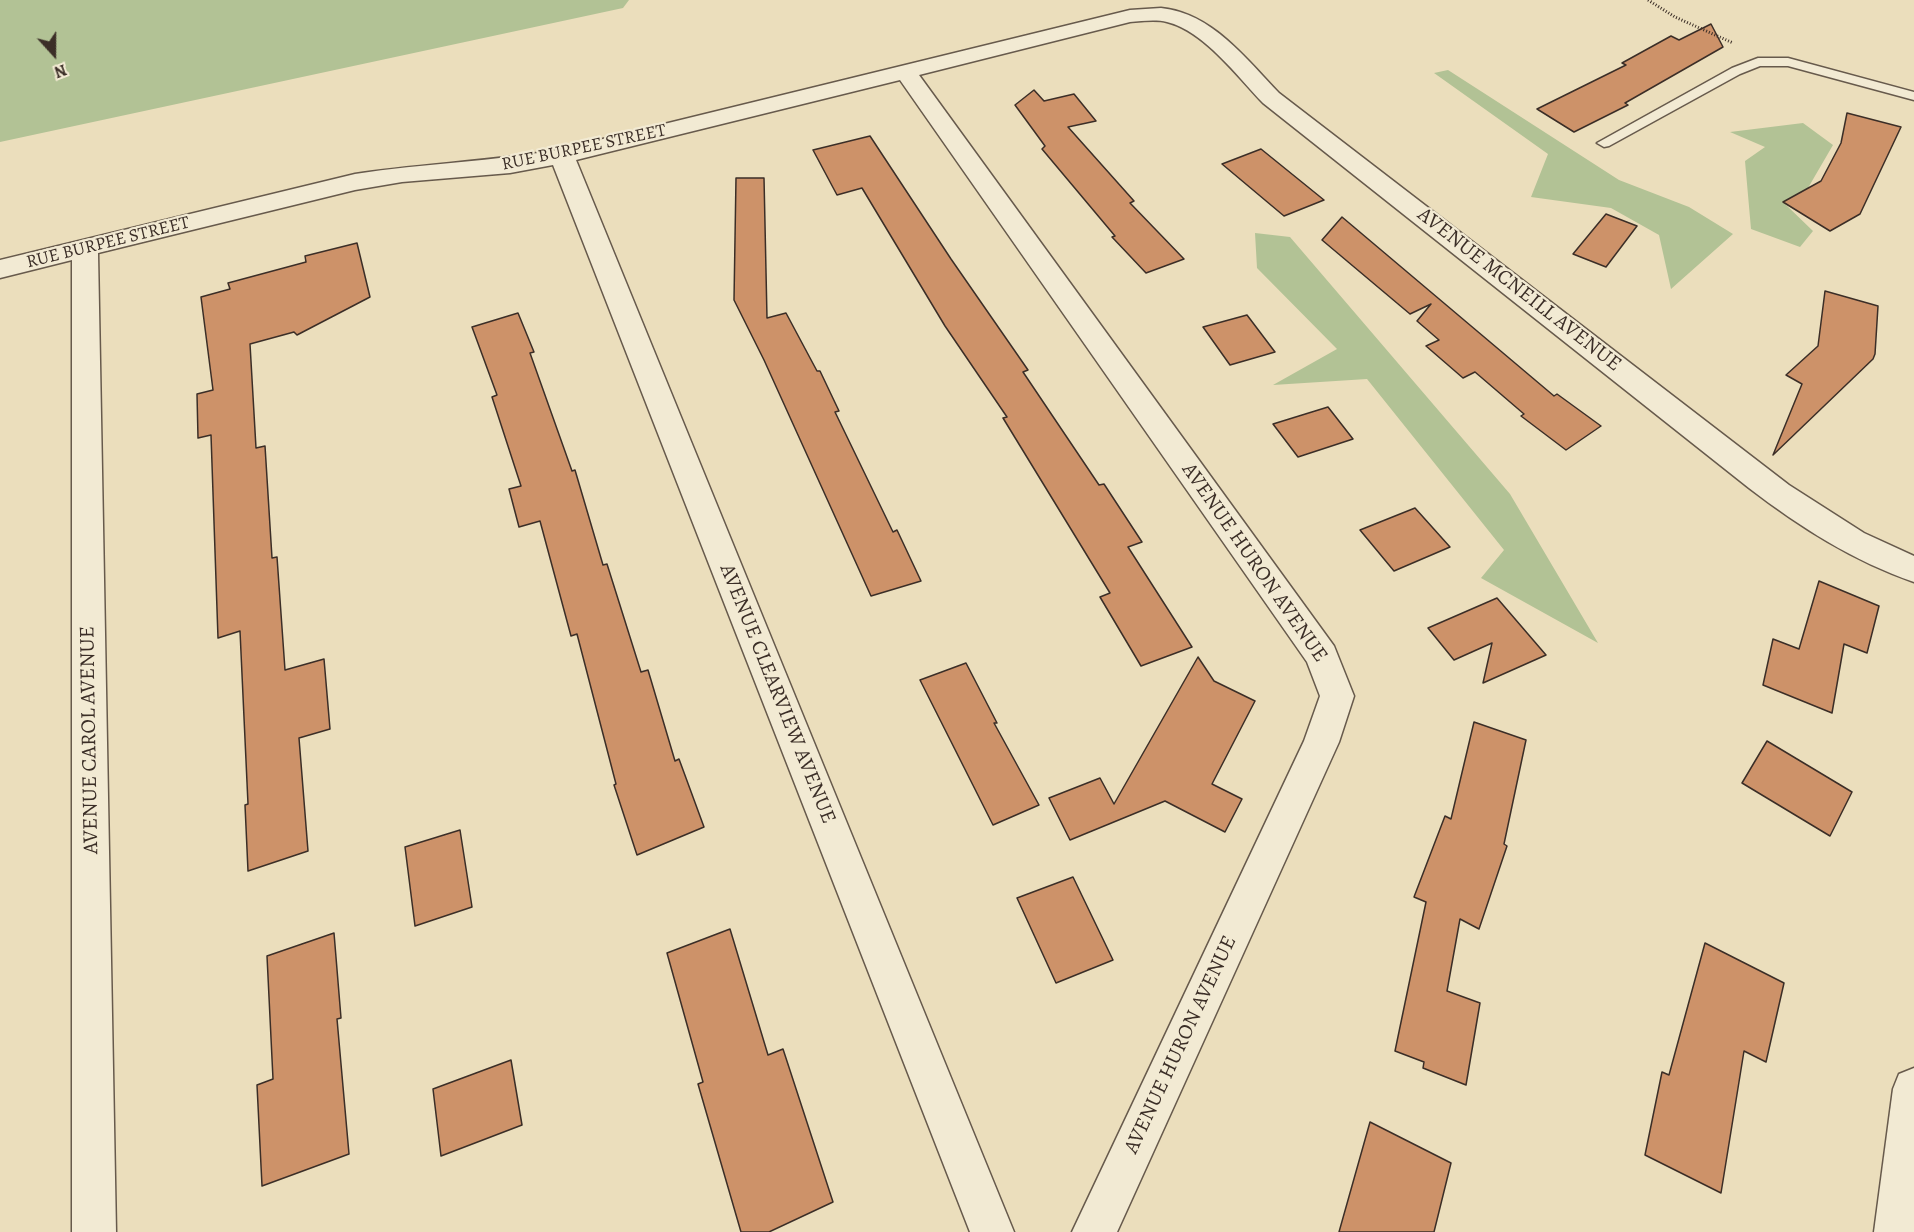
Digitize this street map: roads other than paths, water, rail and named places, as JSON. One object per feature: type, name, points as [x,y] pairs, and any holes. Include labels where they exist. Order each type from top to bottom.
[{"type":"street","name":"AVENUE MCNEILL AVENUE","points":[[1130,16],[1154,14],[1173,17],[1198,27],[1271,98],[1760,480],[1822,526],[1874,554],[1914,568]]},
{"type":"street","name":"RUE BURPEE STREET","points":[[0,269],[355,182],[402,174],[510,166],[562,156],[1130,16]]},
{"type":"street","name":"AVENUE HURON AVENUE","points":[[906,72],[1322,656],[1337,696],[1322,741],[1094,1232]]},
{"type":"street","name":"AVENUE CLEARVIEW AVENUE","points":[[562,156],[992,1232]]},
{"type":"street","name":"AVENUE CAROL AVENUE","points":[[85,249],[94,1232]]},
{"type":"street","points":[[1896,1232],[1914,1089]]},
{"type":"lane","points":[[1604,143],[1736,71],[1758,62],[1788,62],[1914,96]]}]
